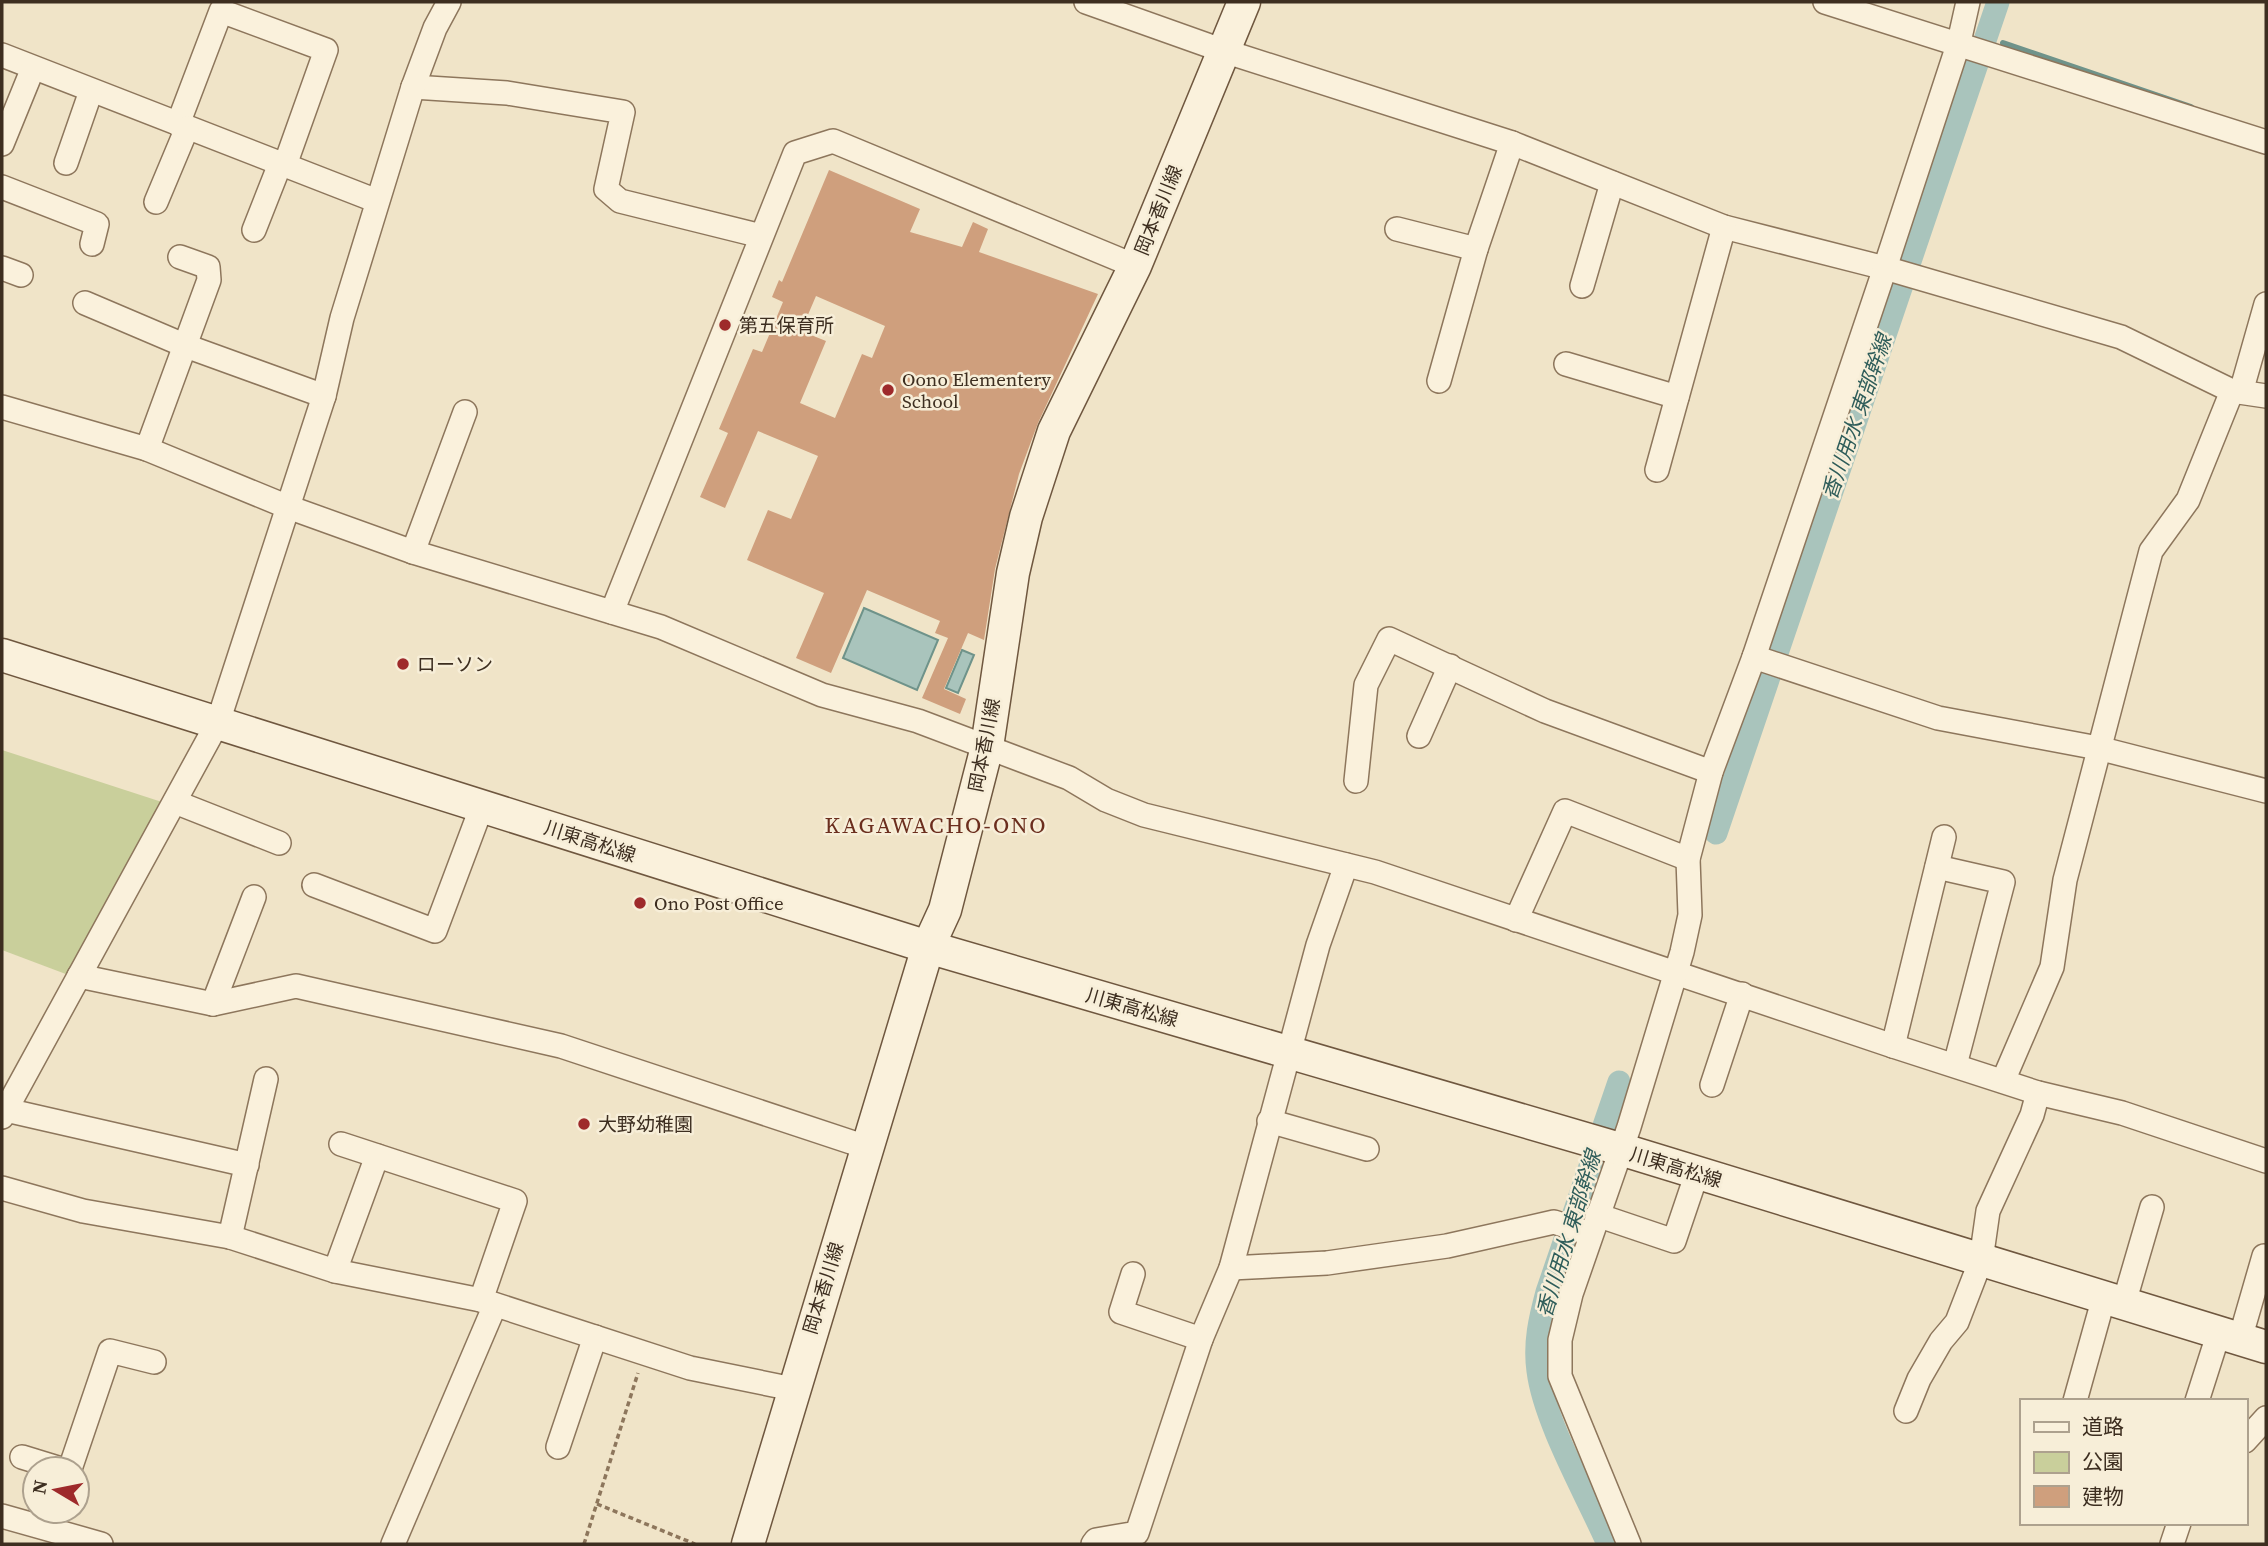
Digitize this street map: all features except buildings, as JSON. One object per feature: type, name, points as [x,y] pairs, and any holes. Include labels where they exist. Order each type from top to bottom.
[{"type":"main road","name":"岡本香川線","points":[[748,1544],[928,947],[945,910],[987,747],[1013,573],[1026,517],[1054,431],[1135,266],[1244,2]]},
{"type":"main road","name":"川東高松線","points":[[2,655],[928,947],[1620,1149],[2242,1339]]},
{"type":"street","points":[[247,1165],[4,1113],[218,722],[324,396],[342,318],[412,88],[435,28],[449,2]]},
{"type":"street","points":[[1086,2],[1224,51],[1512,143],[1724,227],[1885,268],[2121,337],[2237,391],[2266,396]]},
{"type":"street","points":[[1825,2],[1959,42],[2266,142]]},
{"type":"street","points":[[1629,1544],[1560,1376],[1560,1340],[1571,1294],[1676,975],[1690,915],[1688,859],[1711,772],[1754,657],[1885,268],[1959,42],[1968,2]]},
{"type":"street","points":[[156,202],[221,11],[326,50],[283,165],[254,230]]},
{"type":"street","points":[[2,55],[376,201]]},
{"type":"street","points":[[2,144],[33,68]]},
{"type":"street","points":[[412,88],[506,93],[623,112],[606,190],[620,201],[761,236]]},
{"type":"street","points":[[66,163],[91,91]]},
{"type":"street","points":[[612,612],[795,153],[833,141],[1135,266]]},
{"type":"street","points":[[1439,381],[1476,249],[1512,143]]},
{"type":"street","points":[[1582,286],[1612,183]]},
{"type":"street","points":[[2,187],[97,224],[92,244]]},
{"type":"street","points":[[1657,470],[1724,227]]},
{"type":"street","points":[[1397,229],[1476,249]]},
{"type":"street","points":[[148,449],[209,280],[208,267],[180,257]]},
{"type":"street","points":[[85,303],[186,346],[324,396]]},
{"type":"street","points":[[2003,1081],[2052,967],[2065,880],[2151,551],[2188,500],[2237,391],[2266,304]]},
{"type":"street","points":[[1566,364],[1676,397]]},
{"type":"street","points":[[2,407],[148,449],[288,507],[413,552],[673,631],[822,695],[918,721],[1036,768],[1069,778],[1107,800],[1144,815],[1346,865],[2038,1093],[2122,1113],[2266,1161]]},
{"type":"street","points":[[413,552],[465,412]]},
{"type":"street","points":[[1356,781],[1366,685],[1389,639],[1545,711],[1711,772]]},
{"type":"street","points":[[1754,657],[1938,718],[2098,748],[2266,791]]},
{"type":"street","points":[[1419,736],[1450,666]]},
{"type":"street","points":[[174,802],[279,843]]},
{"type":"street","points":[[314,885],[435,930],[482,806]]},
{"type":"street","points":[[1516,920],[1565,811],[1688,859]]},
{"type":"street","points":[[1894,1046],[1944,837]]},
{"type":"street","points":[[1093,1544],[1096,1540],[1143,1539],[1201,1339],[1231,1268],[1318,945],[1346,865]]},
{"type":"street","points":[[1937,867],[2003,883],[1955,1065]]},
{"type":"street","points":[[213,1004],[254,897]]},
{"type":"street","points":[[79,976],[213,1004],[296,986],[561,1046],[866,1147]]},
{"type":"street","points":[[1712,1085],[1742,994]]},
{"type":"street","points":[[230,1237],[266,1079]]},
{"type":"street","points":[[1906,1410],[1919,1379],[1941,1341],[1957,1322],[1981,1260],[1988,1211],[2032,1115],[2038,1093]]},
{"type":"street","points":[[1269,1121],[1367,1149]]},
{"type":"street","points":[[341,1144],[515,1201],[488,1303],[393,1544]]},
{"type":"street","points":[[335,1271],[377,1156]]},
{"type":"street","points":[[1231,1268],[1326,1263],[1447,1246],[1554,1222],[1674,1241],[1697,1173]]},
{"type":"street","points":[[2,1188],[83,1211],[230,1237],[335,1271],[488,1303],[690,1368],[793,1389]]},
{"type":"street","points":[[2076,1399],[2152,1207]]},
{"type":"street","points":[[2198,1399],[2242,1339],[2264,1256]]},
{"type":"street","points":[[1133,1274],[1121,1312],[1201,1339]]},
{"type":"street","points":[[558,1447],[595,1337]]},
{"type":"street","points":[[76,1455],[110,1351],[154,1362]]},
{"type":"street","points":[[2247,1439],[2266,1418]]},
{"type":"street","points":[[2,1517],[21,1518]]},
{"type":"street","points":[[64,1525],[101,1544]]},
{"type":"street","points":[[2172,1544],[2178,1525]]},
{"type":"path","points":[[584,1544],[645,1353]]},
{"type":"path","points":[[597,1504],[695,1544]]},
{"type":"green space","points":[[2,750],[168,804],[71,976],[2,950]]},
{"type":"water","points":[[864,608],[938,640],[917,690],[843,658]]},
{"type":"water","points":[[962,650],[974,655],[958,693],[946,688]]},
{"type":"waterway","name":"香川用水 東部幹線","points":[[1716,833],[1998,2]]},
{"type":"waterway","points":[[2003,43],[2191,107]]},
{"type":"waterway","name":"香川用水 東部幹線","points":[[1608,1544],[1557,1435],[1542,1391],[1537,1341],[1547,1292],[1619,1082]]},
{"type":"place","name":"第五保育所","points":[[725,325]]},
{"type":"place","name":"Oono Elementery School","points":[[888,390]]},
{"type":"place","name":"ローソン","points":[[403,664]]},
{"type":"place","name":"Ono Post Office","points":[[640,903]]},
{"type":"place","name":"大野幼稚園","points":[[584,1124]]},
{"type":"district","name":"KAGAWACHO-ONO","points":[[936,825]]}]
